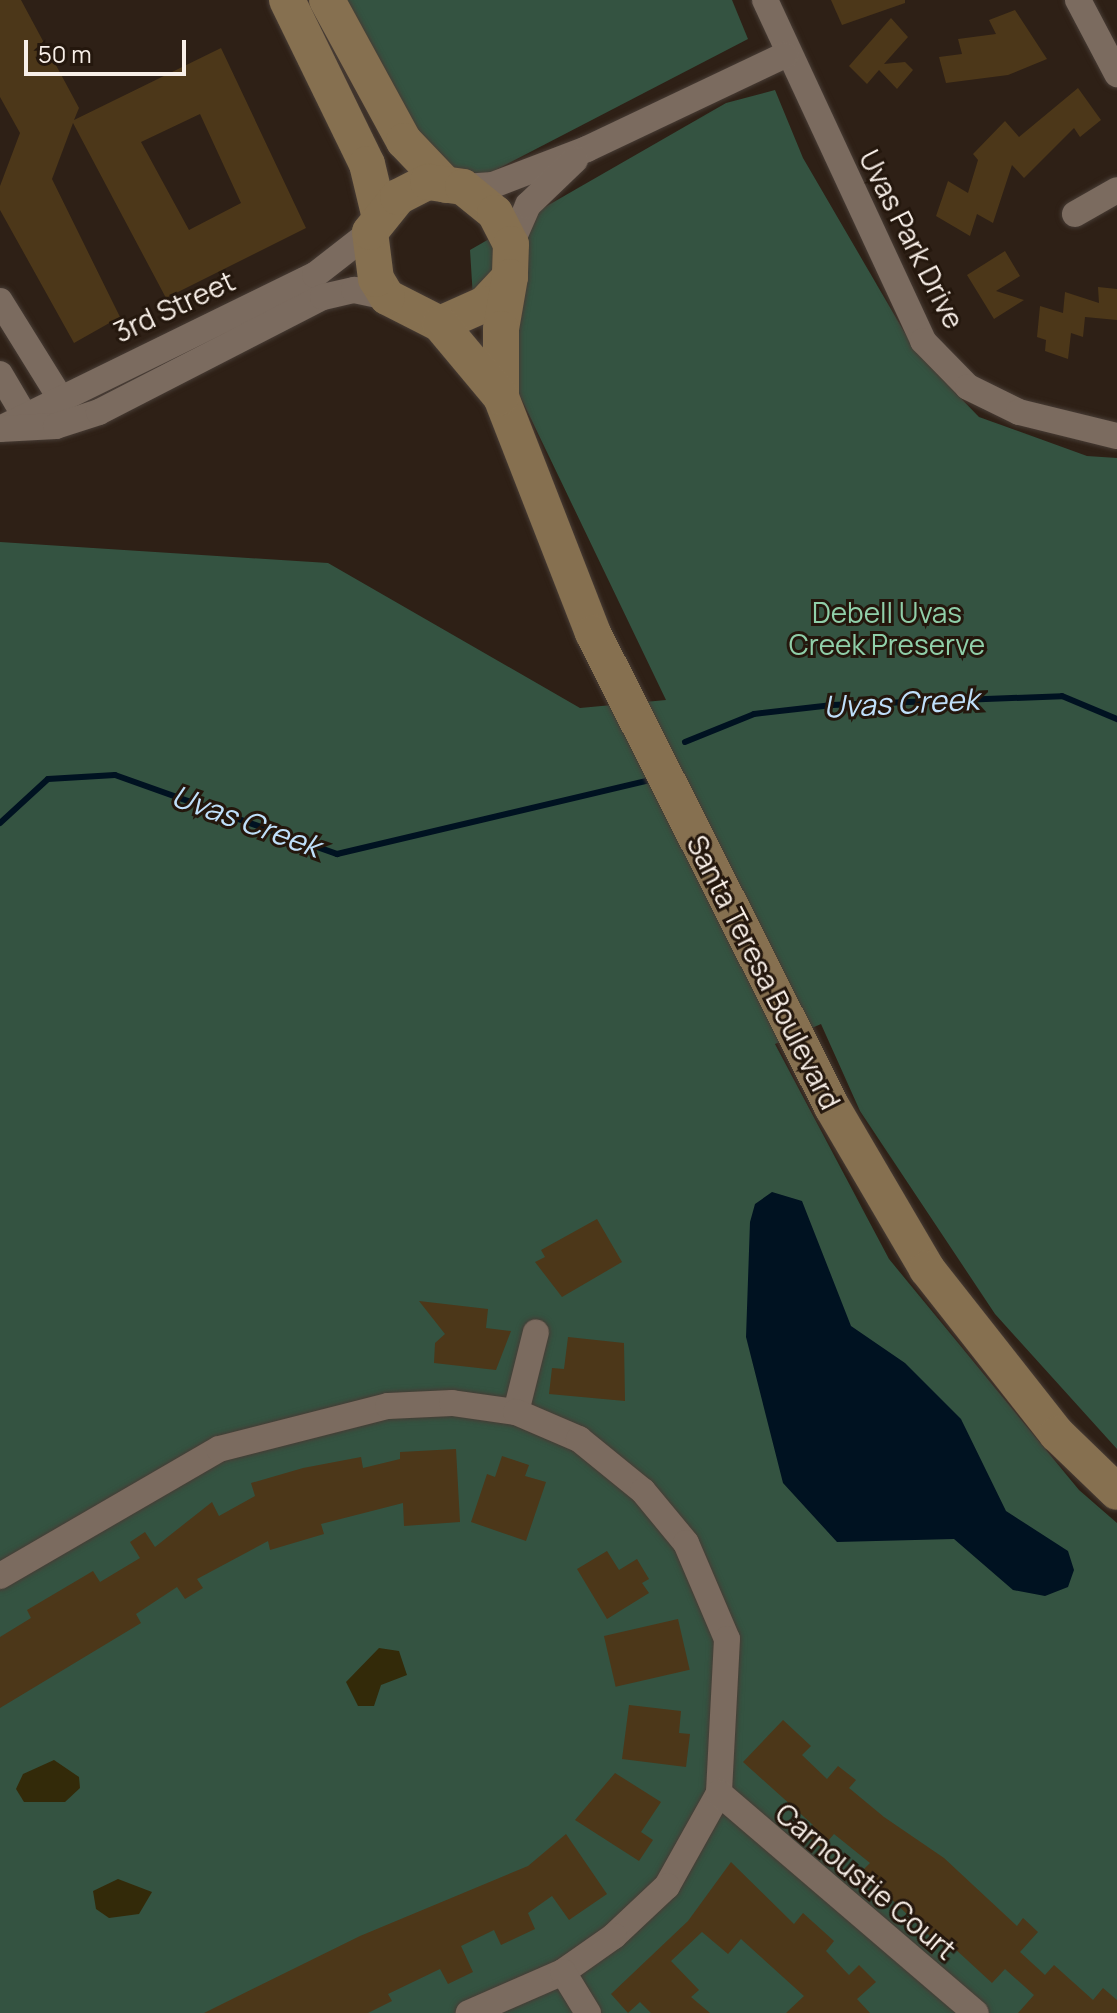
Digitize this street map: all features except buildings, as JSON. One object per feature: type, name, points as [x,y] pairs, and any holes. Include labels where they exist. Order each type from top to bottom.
[{"type":"main road","points":[[287,0],[367,164],[376,279],[387,297],[440,324],[485,304],[510,260],[495,213],[454,186],[404,141],[327,0]]},
{"type":"main road","points":[[374,223],[428,182],[454,186]]},
{"type":"main road","name":"Santa Teresa Boulevard","points":[[501,397],[510,260]]},
{"type":"main road","name":"Santa Teresa Boulevard","points":[[440,324],[501,397],[593,633],[832,1107],[927,1269],[1057,1434],[1117,1492]]},
{"type":"street","name":"Uvas Park Drive","points":[[765,0],[785,55],[923,341],[968,387],[1019,412],[1117,436]]},
{"type":"street","points":[[1078,0],[1117,74]]},
{"type":"street","points":[[454,186],[493,185],[587,149],[785,55]]},
{"type":"street","points":[[510,260],[528,205],[587,149]]},
{"type":"street","points":[[1075,214],[1117,190]]},
{"type":"street","name":"3rd Street","points":[[0,429],[23,413],[315,275],[374,223]]},
{"type":"street","name":"3rd Street","points":[[0,429],[56,426],[99,412],[323,297],[354,290],[387,297]]},
{"type":"street","points":[[0,301],[59,396]]},
{"type":"street","points":[[0,374],[23,413]]},
{"type":"street","points":[[516,1412],[536,1332]]},
{"type":"street","points":[[0,1576],[187,1464],[257,1435],[420,1402],[516,1412],[605,1457],[686,1543],[727,1639],[719,1793],[667,1886],[563,1972],[469,2013]]},
{"type":"street","name":"Carnoustie Court","points":[[719,1793],[976,2013]]},
{"type":"street","points":[[563,1972],[588,2013]]},
{"type":"green space","points":[[329,0],[732,0],[748,39],[455,191]]},
{"type":"green space","name":"Debell Uvas Creek Preserve","points":[[775,90],[803,158],[916,352],[979,417],[1087,456],[1117,458],[1117,1449],[995,1314],[860,1111],[821,1024],[775,1044],[889,1259],[1079,1490],[1117,1523],[1117,2013],[0,2013],[0,542],[328,563],[580,708],[666,700],[473,298],[470,250],[726,103]]},
{"type":"sand","points":[[379,1648],[399,1651],[407,1675],[381,1685],[374,1706],[358,1706],[346,1682]]},
{"type":"sand","points":[[54,1760],[79,1777],[80,1788],[65,1802],[24,1802],[16,1789],[23,1774]]},
{"type":"sand","points":[[118,1879],[152,1892],[139,1914],[109,1918],[96,1909],[93,1891]]},
{"type":"water","points":[[772,1192],[802,1201],[851,1326],[905,1363],[961,1419],[1006,1511],[1068,1551],[1074,1570],[1068,1587],[1045,1596],[1013,1590],[954,1539],[837,1542],[783,1483],[746,1337],[750,1222],[755,1204]]},
{"type":"waterway","name":"Uvas Creek","points":[[685,742],[754,714],[832,705],[1062,696],[1117,719]]},
{"type":"waterway","name":"Uvas Creek","points":[[0,823],[48,779],[115,775],[337,854],[646,781]]}]
